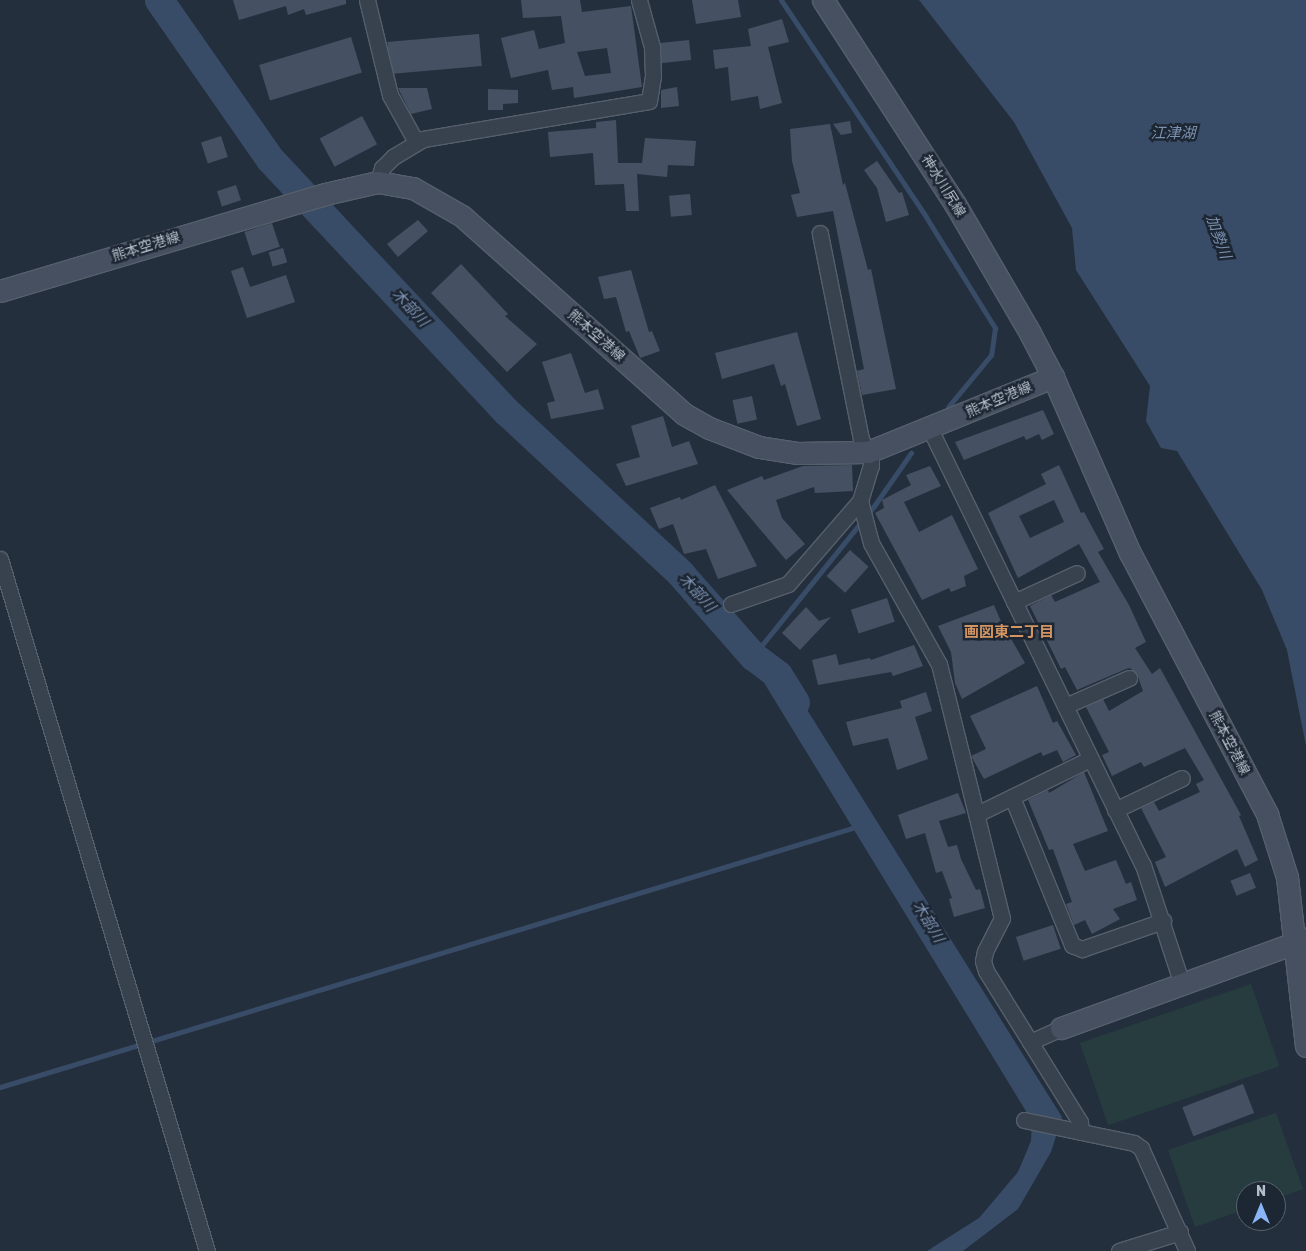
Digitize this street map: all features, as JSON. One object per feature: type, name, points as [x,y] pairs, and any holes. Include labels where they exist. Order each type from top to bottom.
[{"type":"main road","name":"神水川尻線","points":[[824,0],[955,204],[1053,377]]},
{"type":"main road","name":"熊本空港線","points":[[0,291],[292,203],[378,182],[413,188],[462,216],[684,414],[709,428],[759,447],[798,453],[868,452],[930,430],[1053,377],[1130,553],[1267,814],[1286,877],[1301,941],[1306,1046]]},
{"type":"main road","points":[[1061,1028],[1301,941]]},
{"type":"street","points":[[367,0],[390,95],[416,142]]},
{"type":"street","points":[[378,182],[382,168],[416,142],[649,101],[653,76],[652,47],[639,0]]},
{"type":"street","points":[[820,233],[861,439],[868,452],[871,466],[861,504],[865,528],[939,664],[1002,918],[983,961],[1030,1042],[1080,1122],[1081,1132]]},
{"type":"street","points":[[930,430],[1143,865],[1163,921],[1182,984]]},
{"type":"street","points":[[731,604],[788,584],[861,504]]},
{"type":"street","points":[[0,559],[207,1251]]},
{"type":"street","points":[[1014,602],[1077,573]]},
{"type":"street","points":[[1065,706],[1129,678]]},
{"type":"street","points":[[977,814],[1090,759]]},
{"type":"street","points":[[1115,810],[1182,778]]},
{"type":"street","points":[[1012,797],[1072,945],[1082,949],[1163,921]]},
{"type":"street","points":[[1030,1042],[1061,1028]]},
{"type":"street","points":[[1026,1121],[1134,1143],[1141,1148],[1187,1251]]},
{"type":"street","points":[[1119,1251],[1180,1232]]},
{"type":"green space","points":[[1251,984],[1279,1066],[1108,1125],[1080,1043]]},
{"type":"green space","points":[[1276,1113],[1303,1189],[1286,1195],[1286,1181],[1236,1181],[1236,1213],[1195,1227],[1168,1150]]},
{"type":"water","name":"江津湖","points":[[919,0],[1306,0],[1306,746],[1287,650],[1262,590],[1177,451],[1161,448],[1146,421],[1150,386],[1076,270],[1072,228],[1014,122]]},
{"type":"water","points":[[779,665],[1062,1117],[1051,1152],[1018,1209],[963,1251],[927,1251],[979,1218],[1018,1172],[1031,1141],[1032,1121],[763,681]]},
{"type":"building","points":[[233,0],[346,0],[346,4],[306,15],[304,9],[288,15],[286,6],[239,20]]},
{"type":"building","points":[[521,0],[580,0],[582,12],[631,6],[642,87],[574,98],[573,87],[552,90],[548,70],[511,78],[501,38],[534,30],[539,49],[565,43],[561,16],[523,18]],"holes":[[[607,48],[611,73],[585,76],[577,52]]]},
{"type":"building","points":[[692,0],[738,0],[741,17],[696,24]]},
{"type":"building","points":[[782,19],[789,42],[768,47],[782,103],[760,109],[758,96],[731,101],[728,67],[715,69],[713,50],[751,46],[748,29]]},
{"type":"building","points":[[479,34],[482,66],[390,74],[387,42]]},
{"type":"building","points":[[351,37],[362,72],[270,100],[259,65]]},
{"type":"building","points":[[689,40],[691,60],[662,63],[660,43]]},
{"type":"building","points":[[677,87],[679,106],[661,108],[661,90]]},
{"type":"building","points":[[398,88],[427,88],[432,109],[411,114]]},
{"type":"building","points":[[488,89],[518,90],[518,103],[503,104],[503,110],[488,110]]},
{"type":"building","points":[[362,116],[377,144],[335,167],[320,139]]},
{"type":"building","points":[[616,120],[618,163],[642,163],[645,138],[696,141],[694,166],[668,165],[667,177],[637,174],[639,211],[626,211],[624,184],[595,185],[593,153],[550,157],[548,132],[596,128],[596,122]]},
{"type":"building","points":[[850,121],[852,133],[841,135],[833,124]]},
{"type":"building","points":[[830,124],[843,185],[845,183],[868,270],[871,269],[896,389],[862,395],[857,371],[864,369],[833,211],[797,217],[791,195],[800,193],[792,161],[790,129]]},
{"type":"building","points":[[221,136],[228,157],[208,163],[201,142]]},
{"type":"building","points":[[877,161],[899,193],[902,192],[909,215],[886,222],[877,188],[864,170]]},
{"type":"building","points":[[236,185],[241,200],[222,206],[217,191]]},
{"type":"building","points":[[690,194],[692,215],[671,217],[669,196]]},
{"type":"building","points":[[418,220],[428,231],[398,257],[387,244]]},
{"type":"building","points":[[272,223],[280,247],[252,256],[244,232]]},
{"type":"building","points":[[283,248],[287,262],[273,267],[269,252]]},
{"type":"building","points":[[461,264],[508,314],[505,316],[537,344],[507,372],[431,293]]},
{"type":"building","points":[[243,267],[250,287],[286,275],[295,302],[247,318],[231,271]]},
{"type":"building","points":[[631,270],[649,332],[652,331],[660,351],[640,358],[629,331],[626,332],[616,297],[604,299],[598,277]]},
{"type":"building","points":[[797,332],[821,419],[797,426],[785,384],[781,386],[774,364],[722,379],[715,353]]},
{"type":"building","points":[[571,353],[585,393],[598,389],[604,409],[551,419],[547,403],[555,401],[542,362]]},
{"type":"building","points":[[752,396],[757,419],[737,424],[732,400]]},
{"type":"building","points":[[1043,410],[1054,434],[1042,440],[1039,434],[1026,440],[1024,436],[964,460],[955,442]]},
{"type":"building","points":[[663,416],[672,447],[689,441],[698,464],[626,486],[616,464],[640,457],[631,426]]},
{"type":"building","points":[[852,465],[853,491],[815,493],[814,487],[776,500],[782,518],[805,544],[786,560],[727,490],[762,476],[764,480],[803,466]]},
{"type":"building","points":[[1059,465],[1081,513],[1084,512],[1104,549],[1098,552],[1129,605],[1146,642],[1135,648],[1152,674],[1160,668],[1241,815],[1239,816],[1258,860],[1245,867],[1237,849],[1165,887],[1155,862],[1166,857],[1141,808],[1154,802],[1159,811],[1200,792],[1196,784],[1204,780],[1185,748],[1144,767],[1141,762],[1112,776],[1102,755],[1109,752],[1086,707],[1103,699],[1109,711],[1143,691],[1137,674],[1130,668],[1126,669],[1077,690],[1065,667],[1061,669],[1030,606],[1051,595],[1055,602],[1100,582],[1079,544],[1018,578],[988,513],[1046,484],[1041,474]],"holes":[[[1054,500],[1064,522],[1030,538],[1019,516]]]},
{"type":"building","points":[[930,466],[941,486],[904,502],[919,532],[952,515],[978,569],[964,576],[966,586],[951,592],[949,588],[922,600],[875,513],[884,508],[882,500],[911,485],[906,475]]},
{"type":"building","points":[[715,485],[757,566],[718,579],[706,549],[684,554],[673,524],[659,529],[650,508],[680,497],[681,500]]},
{"type":"building","points":[[850,550],[869,567],[845,593],[827,576]]},
{"type":"building","points":[[887,598],[895,622],[859,634],[851,610]]},
{"type":"building","points":[[994,605],[1008,638],[1010,637],[1025,663],[962,699],[955,683],[951,652],[938,626]]},
{"type":"building","points":[[806,607],[819,621],[831,617],[800,650],[782,633]]},
{"type":"building","points":[[914,645],[923,666],[893,676],[891,672],[818,685],[812,660],[836,654],[839,665],[870,658],[871,660]]},
{"type":"building","points":[[1037,686],[1053,723],[1057,721],[1076,755],[1063,762],[1057,750],[1043,756],[1041,752],[984,779],[971,756],[986,749],[970,716]]},
{"type":"building","points":[[926,692],[932,711],[915,717],[928,759],[897,770],[888,738],[853,746],[846,722],[902,708],[900,701]]},
{"type":"building","points":[[1084,772],[1108,831],[1073,844],[1085,871],[1116,860],[1126,884],[1131,882],[1137,900],[1113,909],[1120,919],[1092,934],[1085,920],[1074,925],[1066,904],[1072,902],[1053,849],[1049,850],[1028,800],[1048,790],[1049,793]]},
{"type":"building","points":[[958,793],[966,813],[939,821],[948,847],[957,845],[961,859],[976,890],[980,889],[985,908],[954,917],[949,899],[952,898],[942,871],[936,873],[925,833],[906,839],[898,815]]},
{"type":"building","points":[[1250,873],[1256,888],[1237,896],[1231,881]]},
{"type":"building","points":[[1053,925],[1061,949],[1024,961],[1016,937]]},
{"type":"building","points":[[1243,1084],[1254,1113],[1193,1136],[1182,1107]]},
{"type":"waterway","name":"木部川","points":[[159,0],[270,159],[507,412],[680,573],[753,656],[778,675],[795,702]]},
{"type":"waterway","points":[[781,0],[926,217],[995,328],[991,355],[948,407]]},
{"type":"waterway","points":[[753,656],[874,506],[911,453]]},
{"type":"waterway","points":[[0,1087],[859,826]]},
{"type":"district","name":"画図東二丁目","points":[[1009,633]]},
{"type":"water label","name":"加勢川","points":[[1218,237]]}]
